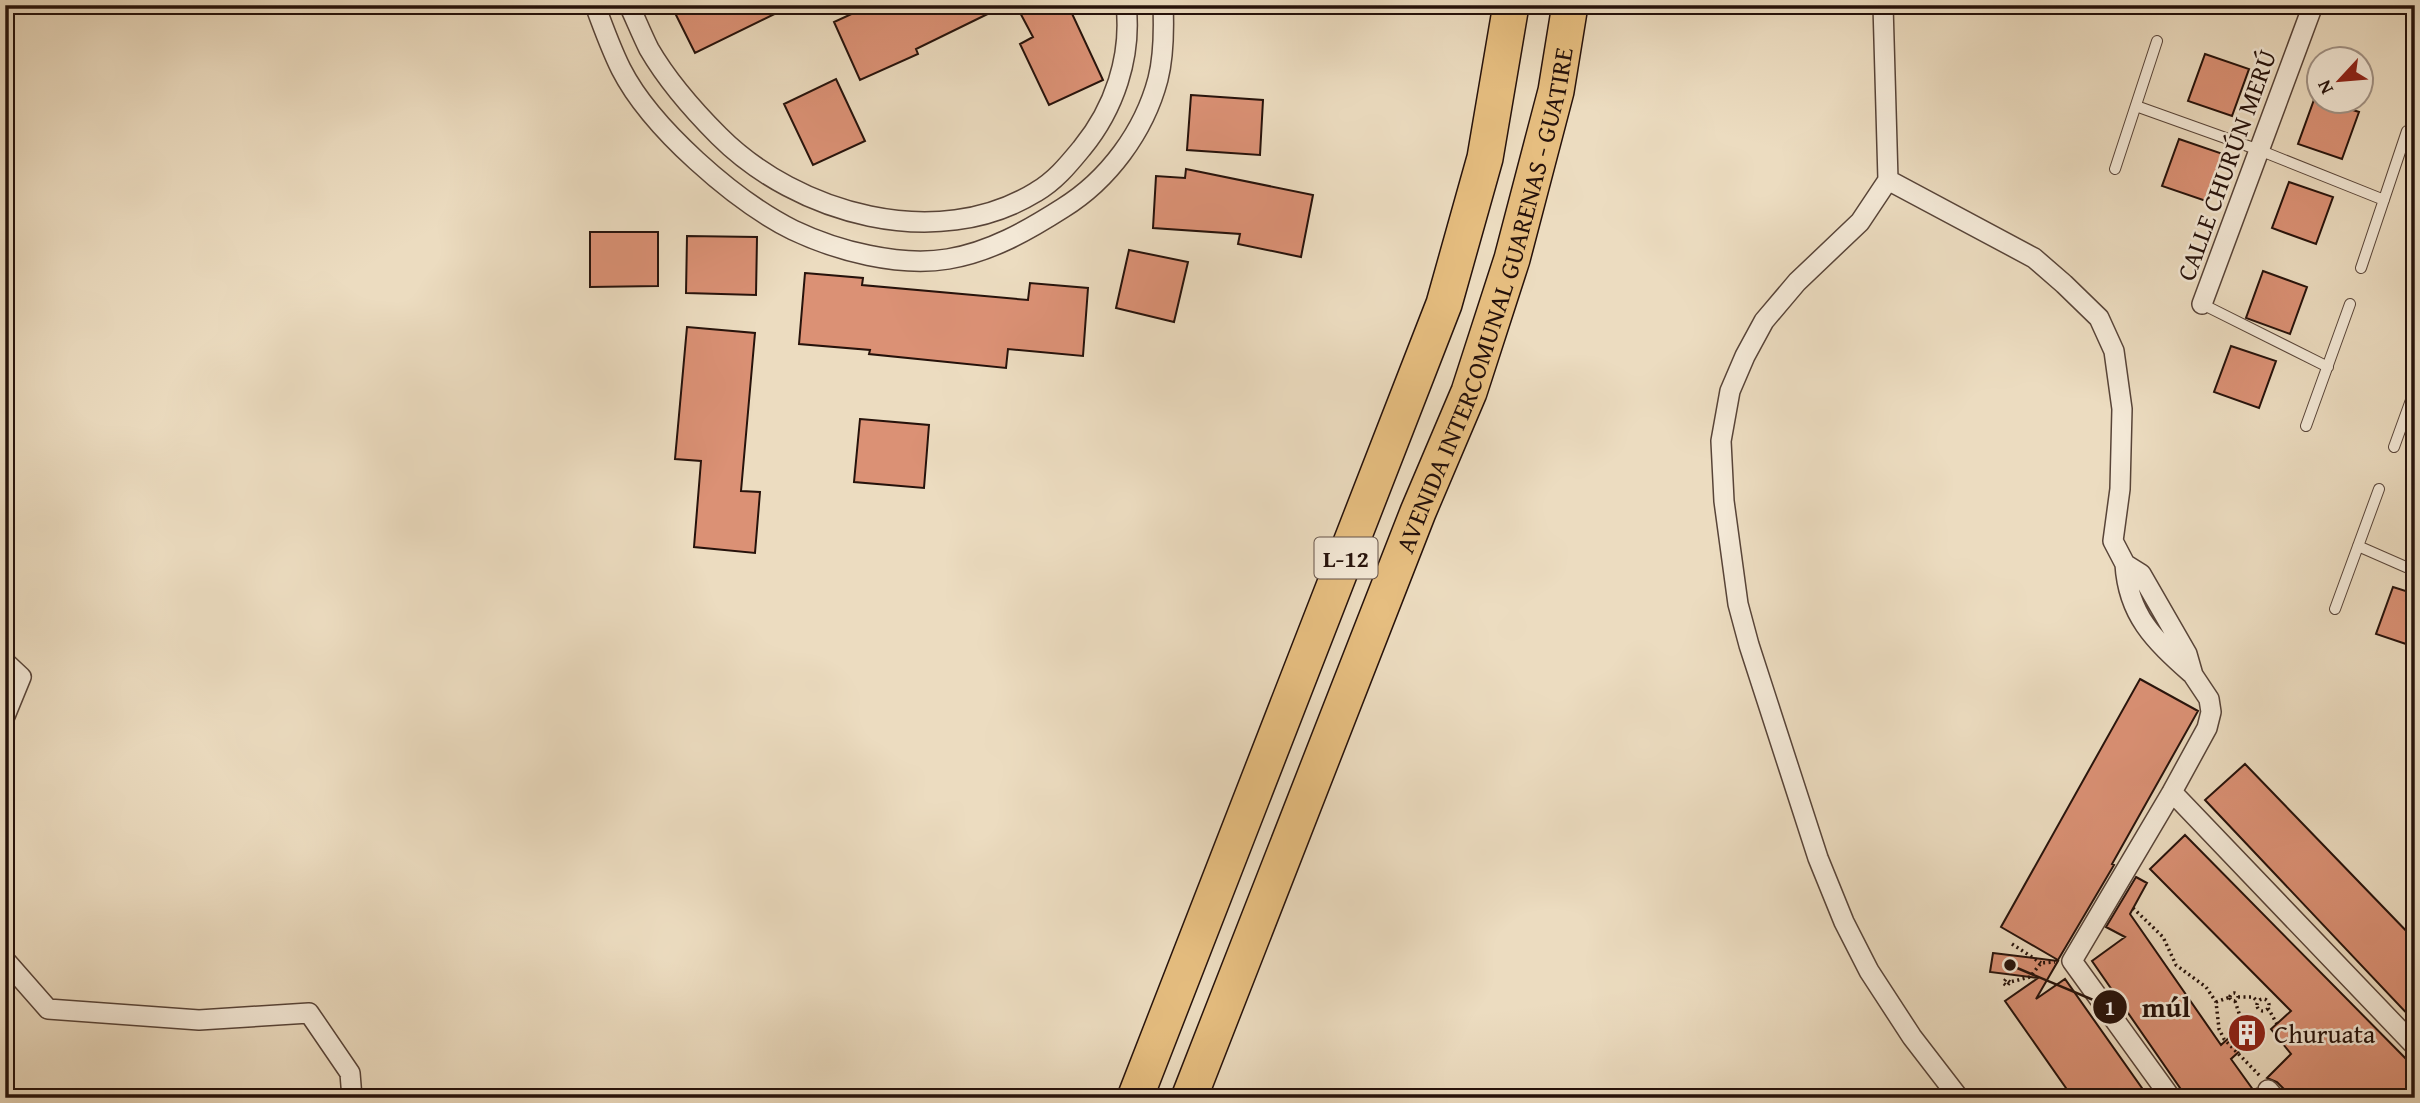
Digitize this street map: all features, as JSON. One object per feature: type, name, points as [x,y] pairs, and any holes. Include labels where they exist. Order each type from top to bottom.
[{"type":"highway","name":"AVENIDA INTERCOMUNAL GUARENAS - GUATIRE","points":[[1135,1098],[1444,304],[1485,158],[1511,5]]},
{"type":"highway","name":"AVENIDA INTERCOMUNAL GUARENAS - GUATIRE","points":[[1189,1098],[1418,512],[1469,392],[1512,259],[1553,104],[1570,5]]},
{"type":"street","points":[[595,5],[622,71],[637,93],[674,138],[712,173],[741,196],[794,230],[863,254],[907,261],[946,260],[981,252],[1052,215],[1092,187],[1118,160],[1140,122],[1158,79],[1164,31],[1163,5]]},
{"type":"street","points":[[629,5],[650,50],[684,97],[720,137],[755,166],[800,192],[841,209],[922,223],[996,211],[1036,192],[1062,172],[1095,133],[1115,94],[1125,54],[1126,5]]},
{"type":"street","points":[[1883,5],[1888,180],[1860,222],[1797,282],[1764,321],[1745,356],[1730,391],[1721,441],[1724,501],[1738,604],[1818,858],[1844,922],[1888,1003],[1959,1098]]},
{"type":"street","name":"CALLE CHURÚN MERÚ","points":[[2202,304],[2313,5]]},
{"type":"street","points":[[1888,180],[2034,258],[2099,318],[2114,351],[2122,409],[2120,489],[2113,541],[2125,564],[2126,580],[2143,623],[2156,642],[2193,675],[2209,699],[2211,712],[2207,728],[2172,792],[2072,961],[2171,1098]]},
{"type":"street","points":[[5,662],[21,677],[5,716]]},
{"type":"street","points":[[2172,792],[2415,1046]]},
{"type":"street","points":[[5,960],[48,1009],[199,1020],[309,1013],[350,1073],[352,1098]]},
{"type":"lane","points":[[2115,169],[2157,41]]},
{"type":"lane","points":[[2136,106],[2259,150],[2384,200]]},
{"type":"lane","points":[[2361,268],[2407,131]]},
{"type":"lane","points":[[2202,304],[2328,367]]},
{"type":"lane","points":[[2306,426],[2350,304]]},
{"type":"lane","points":[[2394,447],[2415,389]]},
{"type":"lane","points":[[2335,609],[2378,489]]},
{"type":"lane","points":[[2358,546],[2415,570]]},
{"type":"path","points":[[2133,908],[2162,937],[2175,965],[2206,986],[2216,1002],[2219,1030],[2224,1040],[2258,1072],[2271,1094]]},
{"type":"path","points":[[2012,944],[2041,963],[2072,961]]},
{"type":"path","points":[[2010,982],[2030,977],[2041,963]]},
{"type":"path","points":[[2216,1002],[2230,998],[2253,998],[2258,1001],[2256,1005],[2261,1011],[2268,1008],[2277,1024]]},
{"type":"path","points":[[2237,999],[2244,1025]]},
{"type":"building","points":[[671,5],[793,5],[695,53]]},
{"type":"building","points":[[871,5],[1006,5],[916,49],[918,54],[860,80],[834,22]]},
{"type":"building","points":[[1016,5],[1068,5],[1103,80],[1049,105],[1020,44],[1033,37]]},
{"type":"building","points":[[2205,54],[2249,69],[2232,116],[2188,101]]},
{"type":"building","points":[[836,79],[865,141],[813,165],[784,104]]},
{"type":"building","points":[[1191,95],[1263,100],[1260,155],[1187,150]]},
{"type":"building","points":[[2308,116],[2358,116],[2342,159],[2298,144]]},
{"type":"building","points":[[2179,139],[2223,154],[2206,201],[2162,186]]},
{"type":"building","points":[[1186,169],[1313,195],[1301,257],[1238,244],[1240,234],[1153,228],[1156,176],[1185,178]]},
{"type":"building","points":[[2289,182],[2333,197],[2316,244],[2272,228]]},
{"type":"building","points":[[590,232],[658,232],[658,286],[590,287]]},
{"type":"building","points":[[687,236],[757,237],[756,295],[686,293]]},
{"type":"building","points":[[1129,250],[1188,262],[1174,322],[1116,308]]},
{"type":"building","points":[[2263,271],[2307,287],[2290,334],[2246,318]]},
{"type":"building","points":[[805,273],[863,278],[862,285],[1028,300],[1030,283],[1088,288],[1083,356],[1008,349],[1006,368],[869,354],[870,350],[799,344]]},
{"type":"building","points":[[687,327],[755,333],[741,491],[760,492],[755,553],[694,547],[701,461],[675,459]]},
{"type":"building","points":[[2231,346],[2276,361],[2259,408],[2214,392]]},
{"type":"building","points":[[860,419],[929,425],[924,488],[854,482]]},
{"type":"building","points":[[2393,587],[2409,592],[2407,596],[2415,599],[2415,647],[2376,634]]},
{"type":"building","points":[[2140,679],[2198,711],[2112,864],[2114,865],[2058,960],[2001,927]]},
{"type":"building","points":[[2245,764],[2415,940],[2415,1022],[2205,800]]},
{"type":"building","points":[[2185,835],[2415,1068],[2415,1098],[2287,1098],[2285,1090],[2277,1082],[2267,1078],[2291,1054],[2271,1029],[2291,1011],[2150,869]]},
{"type":"building","points":[[2136,877],[2147,883],[2130,914],[2221,1045],[2251,1018],[2262,1031],[2231,1059],[2254,1091],[2256,1089],[2259,1098],[2187,1098],[2092,961],[2125,937],[2106,927]]},
{"type":"building","points":[[1993,953],[2058,961],[2036,999],[2065,979],[2149,1098],[2073,1098],[2005,1001],[2038,978],[1990,972]]},
{"type":"place","name":"múl","points":[[2010,965]]},
{"type":"place","name":"Churuata","points":[[2247,1033]]}]
